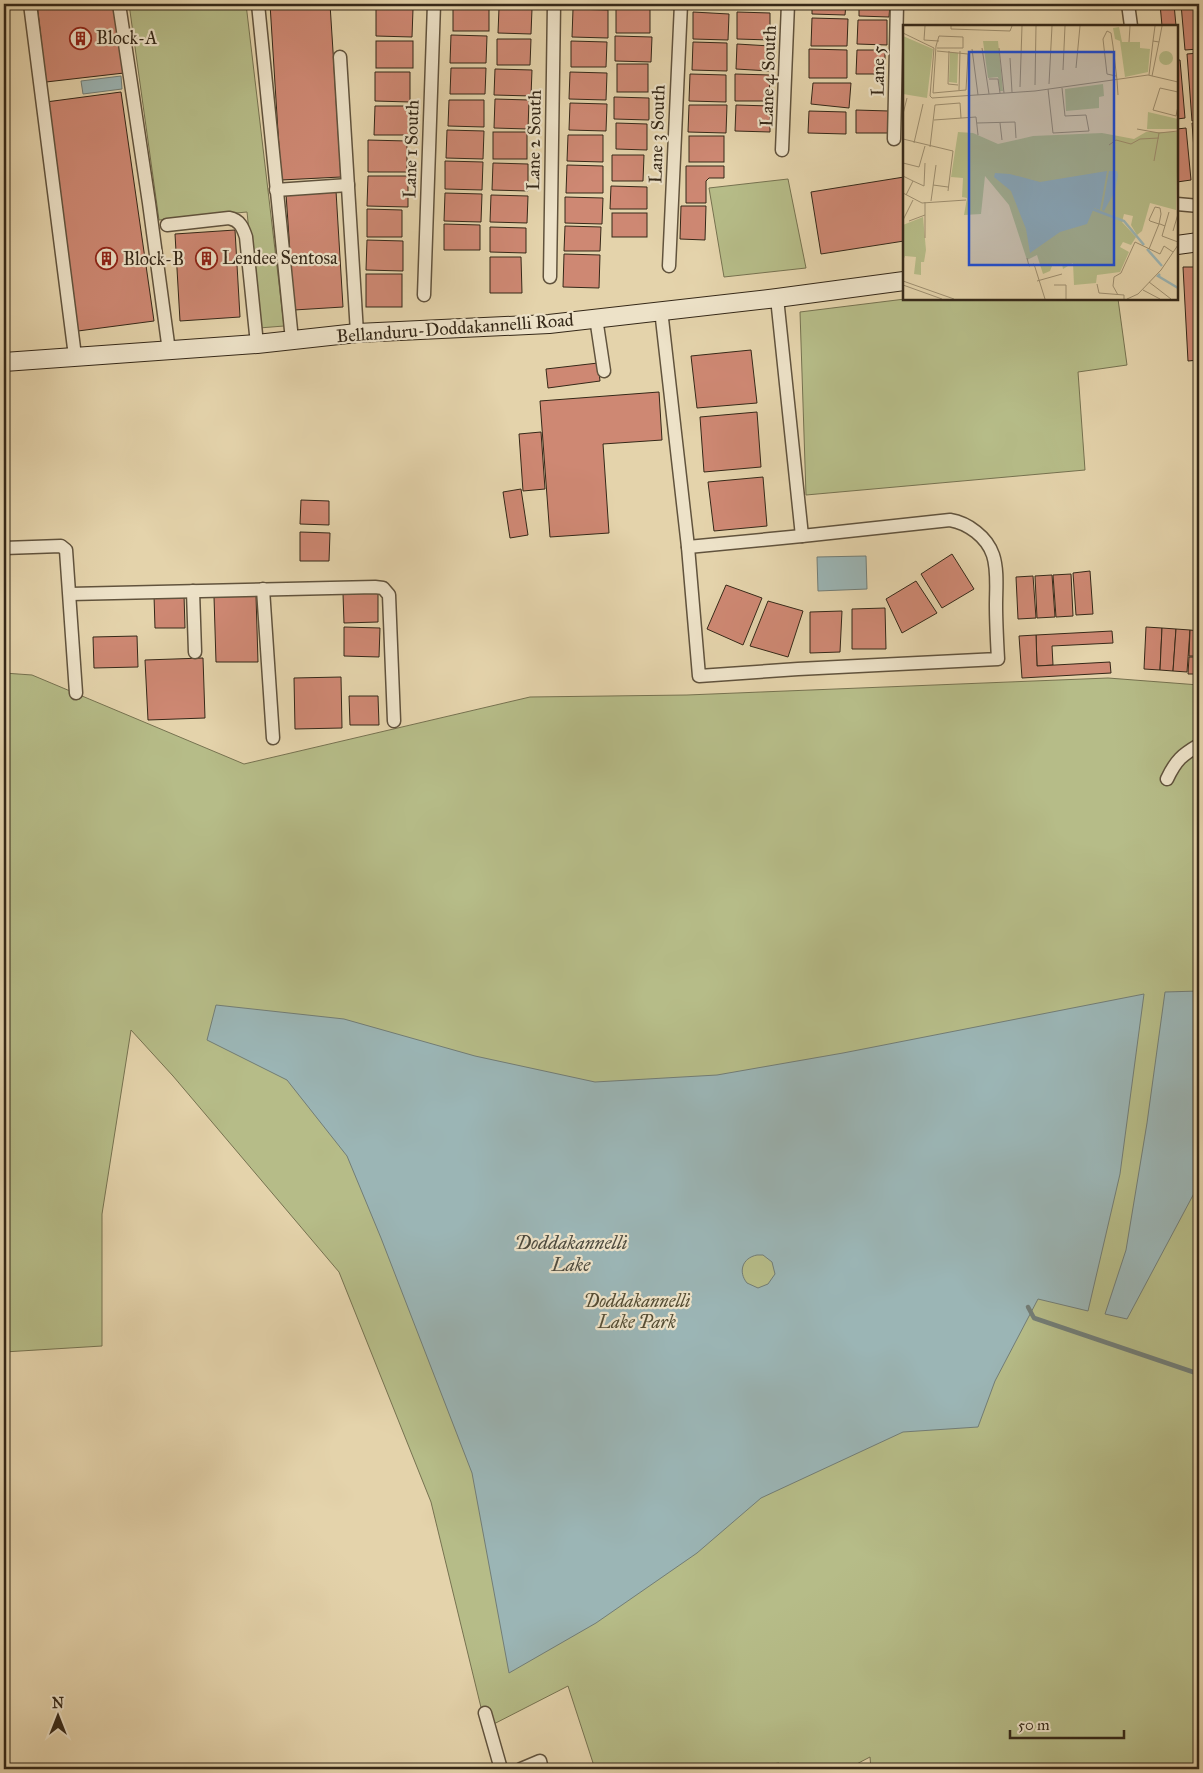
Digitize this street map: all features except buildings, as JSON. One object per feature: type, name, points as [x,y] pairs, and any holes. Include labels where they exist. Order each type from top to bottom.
[{"type":"street","points":[[30,4],[76,356]]},
{"type":"street","points":[[119,4],[145,198],[169,351]]},
{"type":"street","points":[[258,4],[292,340]]},
{"type":"street","name":"Lane 1 South","points":[[424,295],[434,4]]},
{"type":"street","name":"Lane 2 South","points":[[550,277],[554,4]]},
{"type":"street","name":"Lane 3 South","points":[[669,266],[680,4]]},
{"type":"street","name":"Lane 4 South","points":[[782,150],[788,4]]},
{"type":"street","name":"Lane 5","points":[[894,139],[898,4]]},
{"type":"street","points":[[1128,4],[1130,25]]},
{"type":"street","points":[[340,57],[357,333]]},
{"type":"street","points":[[276,190],[348,186]]},
{"type":"street","points":[[1178,204],[1199,206]]},
{"type":"street","points":[[167,225],[229,218],[234,219],[243,227],[246,237],[256,344]]},
{"type":"street","points":[[1178,245],[1199,242]]},
{"type":"street","name":"Bellanduru-Doddakannelli Road","points":[[4,362],[256,344],[357,333],[539,325],[777,298],[903,281]]},
{"type":"street","points":[[777,298],[802,536]]},
{"type":"street","points":[[661,310],[688,547],[699,676],[998,659],[996,583],[993,554],[980,534],[961,522],[950,520],[688,547]]},
{"type":"street","points":[[596,318],[604,371]]},
{"type":"street","points":[[4,548],[61,546],[66,550],[76,693]]},
{"type":"street","points":[[70,594],[383,588],[389,595],[394,721]]},
{"type":"street","points":[[263,589],[273,738]]},
{"type":"street","points":[[193,591],[195,652]]},
{"type":"street","points":[[1168,779],[1173,766],[1182,756],[1199,745]]},
{"type":"street","points":[[485,1713],[501,1769]]},
{"type":"street","points":[[521,1769],[541,1765]]},
{"type":"green space","points":[[129,4],[246,4],[284,326],[259,328],[247,212],[159,220]]},
{"type":"green space","points":[[788,179],[806,268],[724,277],[709,188]]},
{"type":"green space","points":[[903,299],[1118,300],[1127,365],[1078,372],[1085,470],[806,495],[800,312]]},
{"type":"green space","name":"Doddakannelli Lake Park","points":[[4,673],[32,675],[244,764],[530,697],[687,695],[1108,678],[1199,685],[1199,1769],[871,1769],[870,1757],[847,1769],[779,1769],[779,1763],[736,1769],[595,1769],[568,1686],[486,1728],[431,1502],[339,1272],[173,1076],[131,1030],[102,1214],[102,1346],[4,1352]]},
{"type":"water","points":[[121,76],[122,89],[83,94],[81,81]]},
{"type":"water","points":[[866,556],[867,589],[818,591],[817,557]]},
{"type":"water","points":[[1199,991],[1199,1184],[1127,1319],[1105,1314],[1126,1250],[1147,1123],[1165,992]]},
{"type":"water","name":"Doddakannelli Lake","points":[[1144,994],[1120,1174],[1088,1311],[1038,1299],[995,1381],[978,1427],[903,1432],[761,1498],[697,1553],[596,1623],[509,1673],[472,1473],[381,1238],[347,1156],[287,1080],[207,1040],[216,1005],[344,1019],[475,1056],[595,1082],[717,1075],[843,1053]],"holes":[[[757,1255],[763,1255],[772,1262],[775,1274],[768,1284],[758,1288],[747,1283],[742,1270],[748,1259]]]},
{"type":"waterway","points":[[1028,1307],[1034,1318],[1199,1374]]},
{"type":"place","name":"Block-A","points":[[80,38]]},
{"type":"place","name":"Lendee Sentosa","points":[[206,258]]},
{"type":"place","name":"Block-B","points":[[107,259]]}]
